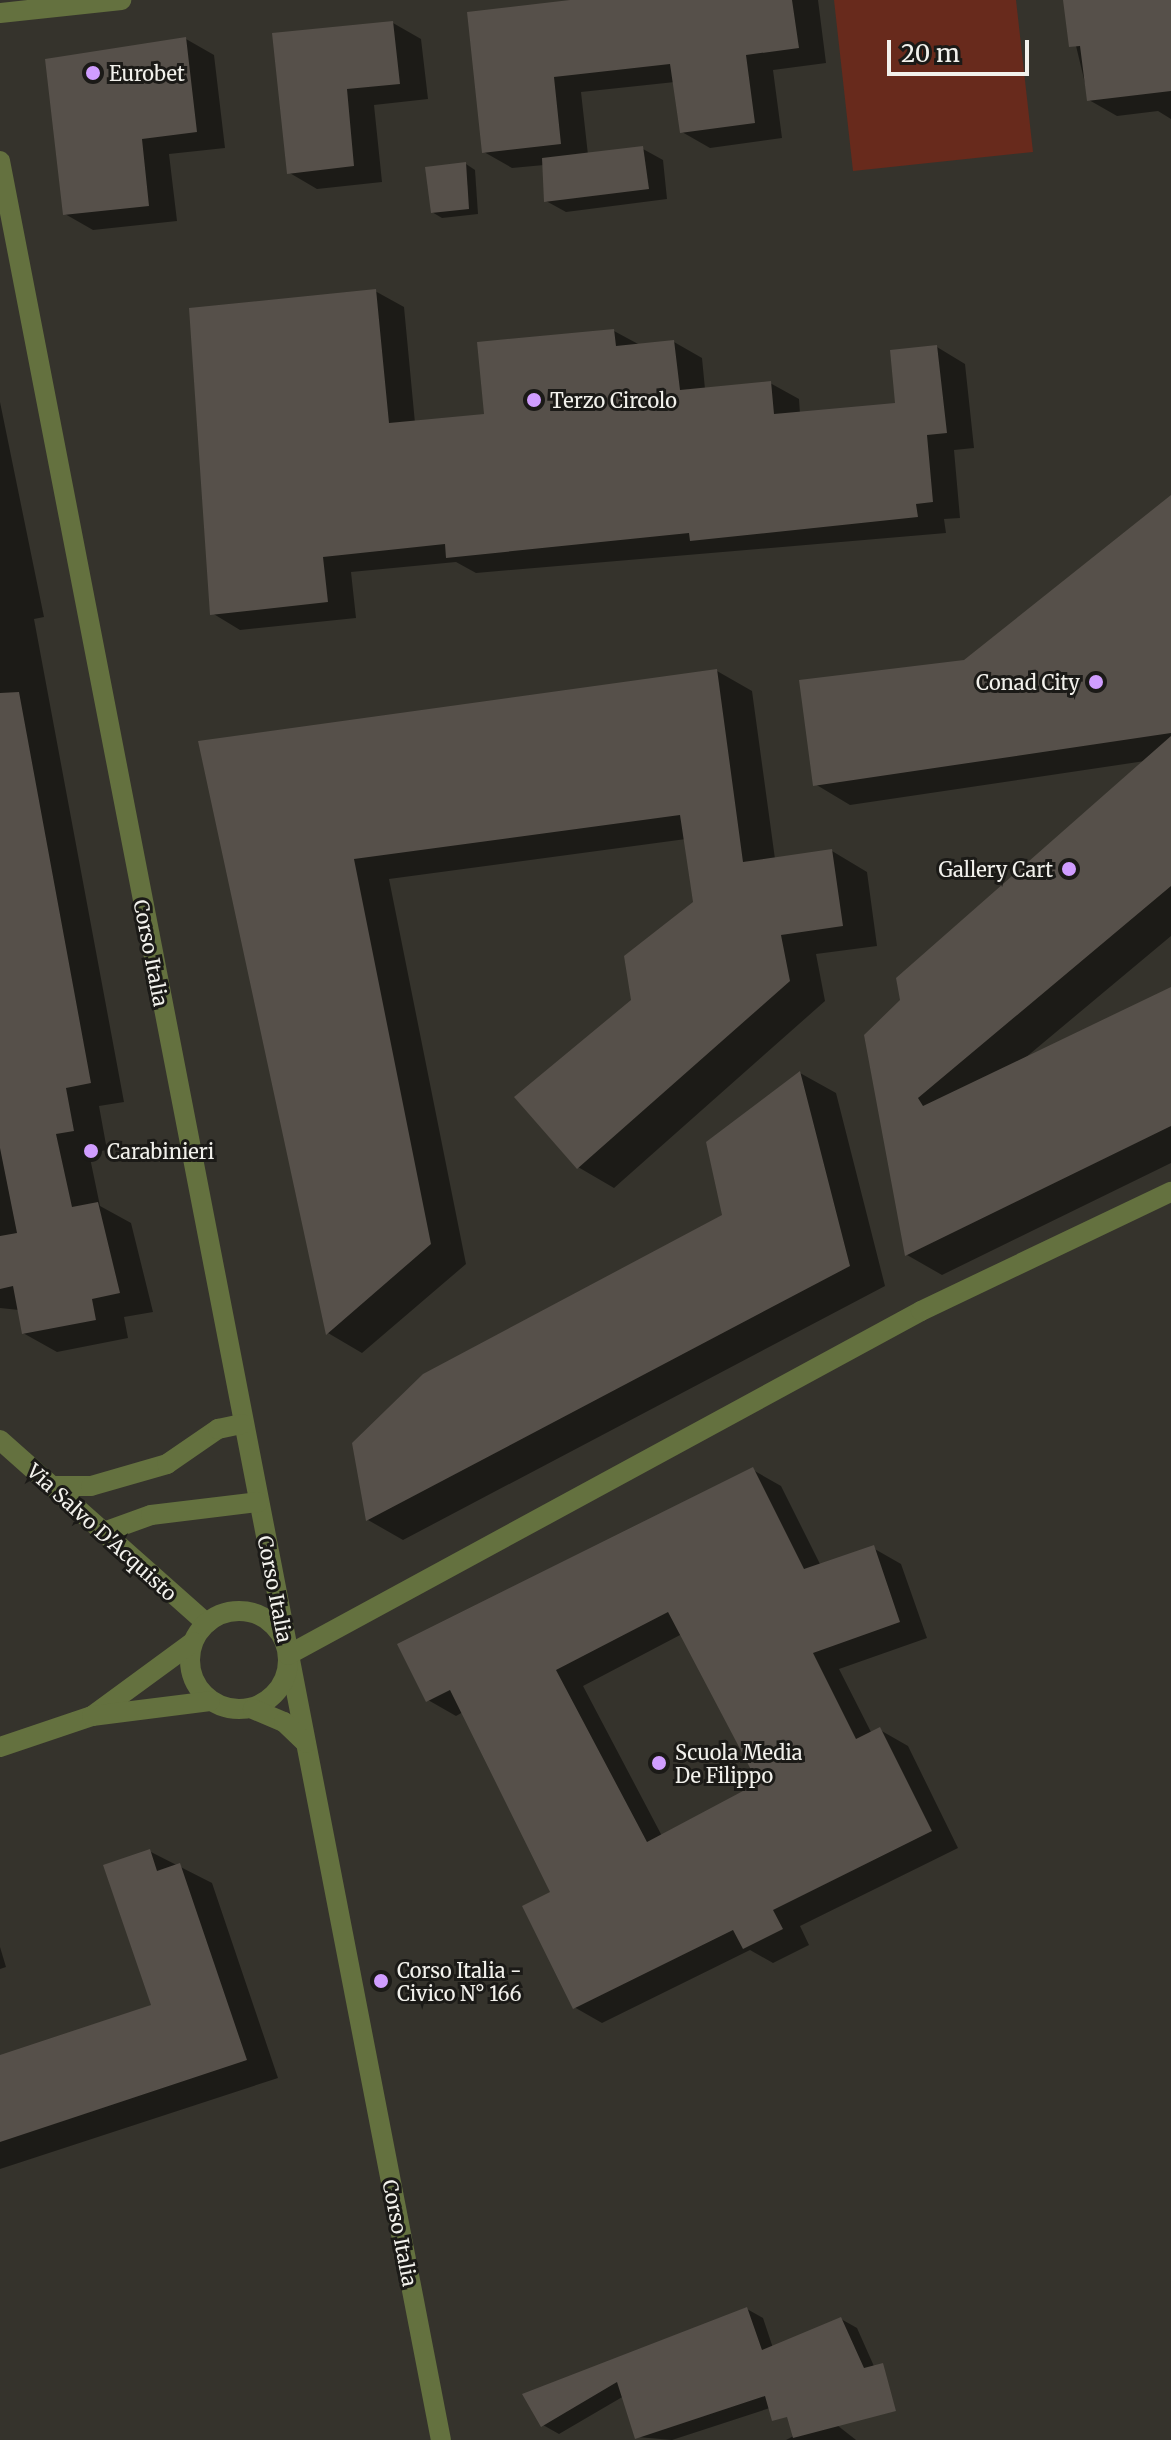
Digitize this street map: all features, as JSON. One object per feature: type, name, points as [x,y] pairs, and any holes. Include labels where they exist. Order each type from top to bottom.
[{"type":"street","points":[[0,13],[121,0]]},
{"type":"street","name":"Corso Italia","points":[[0,161],[241,1424],[441,2440]]},
{"type":"street","points":[[288,1655],[921,1311],[1171,1192]]},
{"type":"street","points":[[51,1486],[91,1486],[167,1464],[218,1429],[241,1424]]},
{"type":"street","name":"Via Salvo D'Acquisto","points":[[0,1440],[206,1623]]},
{"type":"street","points":[[104,1532],[151,1515],[258,1502]]},
{"type":"street","points":[[92,1716],[193,1642],[206,1623],[221,1614],[257,1614],[283,1638],[288,1655],[280,1688],[253,1709]]},
{"type":"street","points":[[193,1642],[189,1664],[210,1701]]},
{"type":"street","points":[[0,1747],[92,1716],[210,1701],[253,1709],[284,1722],[306,1743]]},
{"type":"shaded area","points":[[834,0],[1016,0],[1033,152],[853,171]]},
{"type":"building","points":[[570,0],[792,0],[799,48],[746,55],[755,123],[680,133],[670,64],[554,77],[561,144],[482,153],[467,12]]},
{"type":"building","points":[[1063,0],[1171,0],[1171,91],[1087,101],[1080,46],[1069,47]]},
{"type":"building","points":[[393,21],[400,84],[347,89],[354,166],[287,174],[272,33]]},
{"type":"building","points":[[186,37],[197,132],[142,139],[149,206],[63,215],[45,59]]},
{"type":"building","points":[[643,146],[649,189],[544,202],[542,158]]},
{"type":"building","points":[[466,162],[469,209],[431,213],[425,167]]},
{"type":"building","points":[[376,289],[389,423],[484,414],[477,342],[614,329],[616,346],[674,340],[680,390],[771,381],[774,414],[895,403],[890,350],[937,345],[947,433],[927,435],[933,502],[916,504],[918,517],[690,541],[689,533],[446,558],[445,544],[323,557],[328,602],[210,615],[189,308]]},
{"type":"building","points":[[1171,495],[1171,733],[813,786],[799,680],[964,660]]},
{"type":"building","points":[[717,669],[743,862],[832,849],[843,926],[781,935],[790,981],[577,1169],[514,1097],[631,1000],[624,956],[693,902],[680,815],[354,859],[431,1244],[326,1335],[198,741]]},
{"type":"building","points":[[19,692],[91,1083],[66,1088],[74,1131],[56,1134],[72,1207],[98,1202],[120,1293],[92,1299],[96,1320],[22,1334],[13,1286],[0,1289],[0,1236],[17,1233],[0,1148],[0,693]]},
{"type":"building","points":[[1171,736],[1171,886],[918,1098],[923,1106],[1171,987],[1171,1126],[905,1256],[864,1035],[900,1000],[896,978]]},
{"type":"building","points":[[800,1071],[850,1266],[366,1521],[352,1443],[423,1374],[722,1215],[706,1142]]},
{"type":"building","points":[[753,1467],[804,1569],[874,1545],[900,1622],[813,1653],[856,1739],[880,1727],[932,1831],[773,1910],[783,1929],[743,1949],[733,1930],[573,2009],[522,1906],[550,1892],[450,1690],[426,1702],[397,1644]],"holes":[[[668,1612],[758,1783],[647,1842],[556,1670]]]},
{"type":"building","points":[[150,1849],[157,1871],[180,1863],[247,2060],[0,2142],[0,2055],[151,2005],[103,1865]]},
{"type":"building","points":[[747,2307],[762,2350],[841,2317],[864,2368],[883,2363],[896,2411],[793,2438],[787,2417],[772,2421],[765,2396],[635,2439],[617,2382],[541,2427],[522,2394]]},
{"type":"place","name":"Eurobet","points":[[93,73]]},
{"type":"place","name":"Terzo Circolo","points":[[534,400]]},
{"type":"place","name":"Conad City","points":[[1096,682]]},
{"type":"place","name":"Gallery Cart","points":[[1069,869]]},
{"type":"place","name":"Carabinieri","points":[[91,1151]]},
{"type":"place","name":"Scuola Media De Filippo","points":[[659,1763]]},
{"type":"place","name":"Corso Italia - Civico N° 166","points":[[381,1981]]}]
